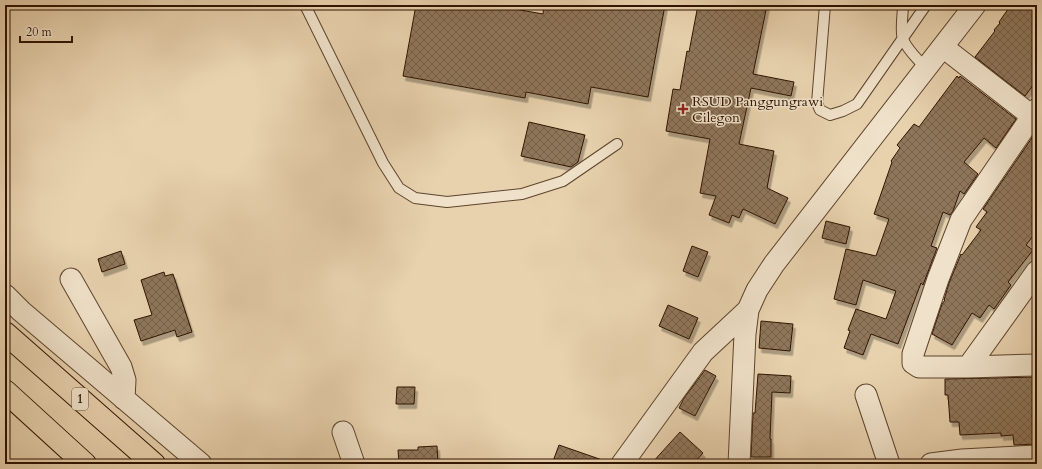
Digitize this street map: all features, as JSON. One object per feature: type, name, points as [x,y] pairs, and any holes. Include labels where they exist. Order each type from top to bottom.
[{"type":"highway","name":"1","points":[[5,333],[154,464]]},
{"type":"highway","points":[[5,391],[86,464]]},
{"type":"street","points":[[739,464],[745,334],[748,310],[757,290],[774,264],[944,47],[975,5]]},
{"type":"street","points":[[944,47],[1035,115],[961,220],[938,279],[913,354],[913,363],[919,367],[1037,365]]},
{"type":"street","points":[[968,367],[1037,271]]},
{"type":"street","points":[[71,279],[121,368],[125,380],[124,399]]},
{"type":"street","points":[[5,295],[21,311],[201,464]]},
{"type":"street","points":[[622,464],[703,352],[748,310]]},
{"type":"street","points":[[100,378],[111,366],[114,357]]},
{"type":"street","points":[[866,395],[889,464]]},
{"type":"street","points":[[343,432],[354,464]]},
{"type":"street","points":[[931,464],[962,460],[1037,456]]},
{"type":"lane","points":[[305,5],[383,163],[399,188],[415,198],[447,202],[522,194],[563,181],[617,144]]},
{"type":"lane","points":[[825,5],[817,103],[820,110],[830,115],[843,111],[857,104],[926,5]]},
{"type":"lane","points":[[903,5],[903,39],[926,69]]},
{"type":"building","points":[[416,5],[492,5],[543,14],[544,5],[665,5],[648,97],[591,87],[588,104],[526,92],[525,98],[403,76]]},
{"type":"building","points":[[698,5],[767,5],[753,74],[794,82],[791,96],[751,88],[739,144],[774,151],[767,188],[788,198],[775,224],[743,209],[739,218],[732,215],[729,223],[709,215],[716,196],[700,193],[710,139],[666,131],[673,89],[680,90],[687,51],[689,52]]},
{"type":"building","points":[[1011,5],[1037,5],[1037,80],[1025,96],[975,57],[995,31],[994,30]]},
{"type":"building","points":[[957,76],[959,78],[960,76],[1016,119],[996,148],[984,138],[964,162],[978,174],[964,194],[960,191],[953,211],[950,215],[943,212],[931,246],[937,248],[923,285],[921,283],[898,344],[871,334],[863,355],[844,348],[850,331],[848,330],[856,309],[886,319],[896,291],[863,280],[856,305],[834,299],[846,249],[876,256],[889,219],[874,214],[892,162],[891,161],[900,148],[897,145],[914,124],[919,127]]},
{"type":"building","points":[[529,122],[585,135],[578,162],[571,167],[521,156]]},
{"type":"building","points":[[1036,132],[1037,231],[1026,245],[1033,250],[1008,282],[1011,285],[994,309],[989,305],[980,318],[972,313],[952,345],[932,334],[942,304],[945,300],[949,283],[961,254],[962,255],[981,230],[976,227],[987,212],[983,209]]},
{"type":"building","points":[[826,221],[850,227],[846,244],[822,238]]},
{"type":"building","points":[[692,246],[708,252],[698,277],[683,271]]},
{"type":"building","points":[[121,251],[125,264],[102,272],[98,259]]},
{"type":"building","points":[[164,272],[165,276],[173,274],[192,332],[177,337],[175,330],[141,341],[134,320],[152,315],[141,280]]},
{"type":"building","points":[[668,305],[698,318],[689,339],[659,326]]},
{"type":"building","points":[[761,321],[793,324],[790,351],[759,348]]},
{"type":"building","points":[[705,370],[716,376],[695,416],[679,408],[684,398]]},
{"type":"building","points":[[758,374],[791,376],[790,393],[772,392],[770,439],[771,457],[751,457],[753,413],[755,413]]},
{"type":"building","points":[[1037,377],[1037,444],[1014,445],[1013,435],[1001,436],[1001,433],[960,435],[959,422],[950,422],[948,395],[945,395],[945,379]]},
{"type":"building","points":[[397,387],[415,387],[414,404],[396,404]]},
{"type":"building","points":[[680,432],[703,453],[693,464],[651,464]]},
{"type":"building","points":[[559,445],[608,462],[608,464],[552,464]]},
{"type":"building","points":[[437,446],[438,464],[399,464],[398,450],[418,450],[418,447]]},
{"type":"place","name":"RSUD Panggungrawi Cilegon","points":[[683,109]]}]
